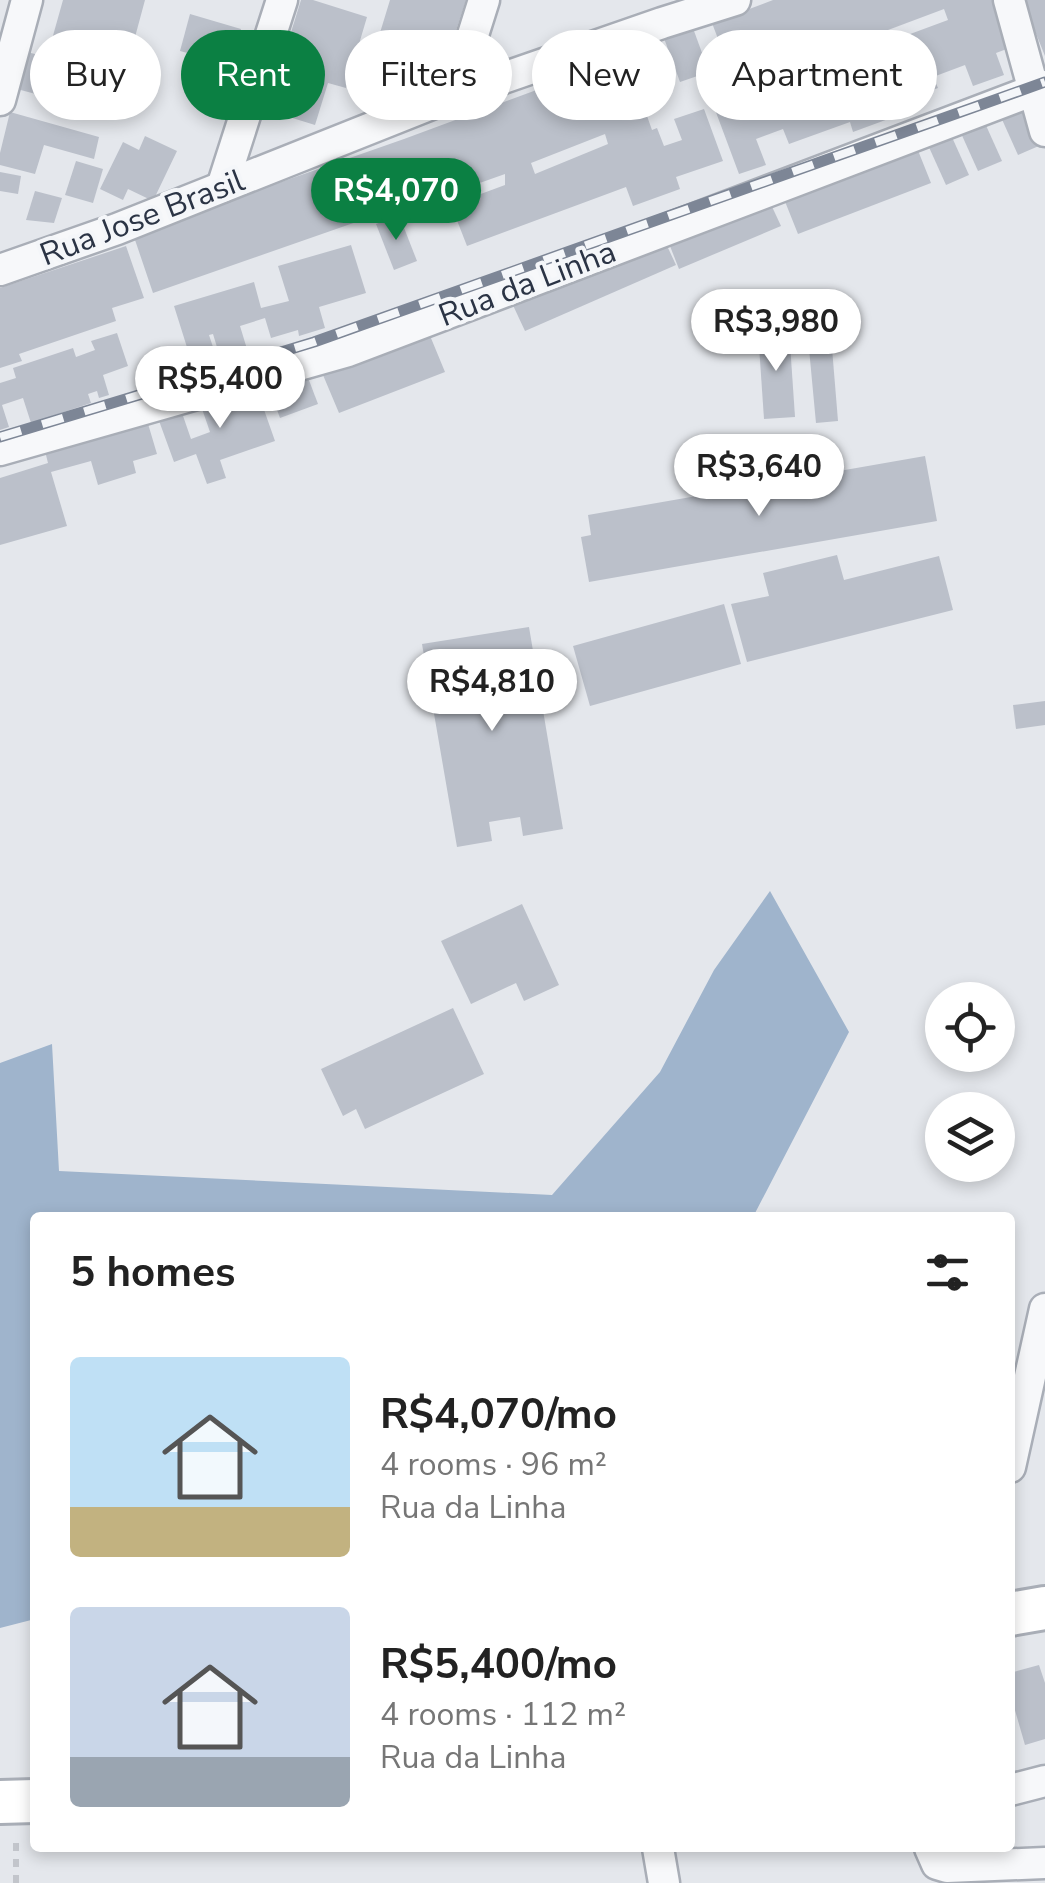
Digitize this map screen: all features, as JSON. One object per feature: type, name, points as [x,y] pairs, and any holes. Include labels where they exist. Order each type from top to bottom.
[{"type":"main road","points":[[1015,1613],[1045,1608]]},
{"type":"main road","points":[[0,1802],[30,1801]]},
{"type":"street","points":[[0,100],[27,0]]},
{"type":"street","points":[[222,187],[282,0]]},
{"type":"street","points":[[475,30],[484,0]]},
{"type":"street","name":"Rua Jose Brasil","points":[[512,74],[695,6],[735,0]]},
{"type":"street","points":[[1009,0],[1040,88],[1045,131]]},
{"type":"street","name":"Rua da Linha","points":[[0,450],[348,351],[1040,88]]},
{"type":"street","name":"Rua Jose Brasil","points":[[0,270],[116,229],[391,120]]},
{"type":"street","points":[[1015,1444],[1045,1309]]},
{"type":"street","points":[[1015,1789],[1045,1780]]},
{"type":"street","points":[[659,1852],[664,1883]]},
{"type":"street","points":[[932,1852],[937,1864],[947,1867],[1045,1863]]},
{"type":"water","points":[[770,891],[849,1032],[756,1212],[30,1212],[30,1620],[0,1628],[0,1063],[52,1044],[59,1171],[552,1195],[660,1072],[714,970]]},
{"type":"building","points":[[63,0],[145,0],[137,30],[55,30]]},
{"type":"building","points":[[301,0],[367,17],[363,30],[345,30],[345,88],[328,83],[325,93],[325,30],[292,30]]},
{"type":"building","points":[[390,0],[466,0],[456,30],[381,30]]},
{"type":"building","points":[[773,0],[994,0],[1012,47],[996,53],[1004,75],[973,86],[965,65],[937,76],[937,30],[921,30],[948,20],[944,9],[888,30],[715,30],[712,23]]},
{"type":"building","points":[[1017,0],[1045,0],[1045,56],[1035,31],[1030,33]]},
{"type":"building","points":[[190,14],[241,29],[241,30],[186,30]]},
{"type":"building","points":[[690,20],[696,36],[696,76],[680,82],[676,71],[676,30],[661,30]]},
{"type":"building","points":[[27,52],[30,53],[30,92],[17,89]]},
{"type":"building","points":[[532,92],[532,120],[648,120],[652,130],[657,128],[664,146],[682,140],[674,120],[696,112],[696,120],[708,120],[723,161],[676,177],[680,189],[633,206],[626,187],[467,246],[451,205],[505,185],[505,174],[443,196],[447,206],[430,212],[425,198],[153,293],[133,234],[455,120],[512,120],[512,99]],"holes":[[[605,134],[608,144],[535,174],[531,163]]]},
{"type":"building","points":[[1023,105],[1041,145],[1018,155],[1000,115]]},
{"type":"building","points":[[10,112],[99,137],[94,159],[44,145],[35,174],[0,165]]},
{"type":"building","points":[[719,120],[886,120],[853,132],[850,122],[789,144],[783,129],[756,139],[766,165],[739,174]]},
{"type":"building","points":[[984,121],[1002,161],[978,171],[960,131]]},
{"type":"building","points":[[951,135],[969,175],[946,185],[928,145]]},
{"type":"building","points":[[145,136],[177,151],[153,201],[128,189],[123,200],[100,189],[123,142],[139,150]]},
{"type":"building","points":[[917,148],[931,183],[798,234],[784,199]]},
{"type":"building","points":[[76,161],[103,169],[93,203],[65,195]]},
{"type":"building","points":[[0,172],[21,176],[18,194],[0,191]]},
{"type":"building","points":[[35,191],[62,198],[54,223],[26,220]]},
{"type":"building","points":[[768,198],[781,226],[679,269],[668,241]]},
{"type":"building","points":[[399,215],[417,261],[394,270],[376,224]]},
{"type":"building","points":[[662,235],[676,265],[525,331],[511,301]]},
{"type":"building","points":[[351,245],[366,293],[319,307],[325,328],[299,336],[298,330],[271,338],[265,318],[240,326],[247,349],[220,357],[213,334],[209,335],[215,353],[191,360],[174,306],[254,282],[261,308],[289,301],[278,266]]},
{"type":"building","points":[[126,246],[144,298],[112,308],[116,321],[19,354],[22,361],[0,368],[0,288]]},
{"type":"building","points":[[426,326],[445,372],[339,413],[323,375],[391,347]]},
{"type":"building","points":[[789,329],[795,417],[764,419],[758,331]]},
{"type":"building","points":[[117,333],[128,366],[103,375],[109,395],[99,398],[97,391],[88,394],[91,403],[31,423],[23,398],[2,405],[9,427],[0,430],[0,383],[16,378],[13,368],[73,348],[76,357],[95,350],[91,341]]},
{"type":"building","points":[[831,336],[838,421],[816,423],[808,338]]},
{"type":"building","points":[[307,375],[318,404],[280,418],[269,388]]},
{"type":"building","points":[[255,384],[275,441],[220,460],[226,478],[207,484],[196,454],[174,462],[158,418],[181,410],[191,439],[210,432],[200,403]]},
{"type":"building","points":[[146,417],[157,454],[133,461],[136,473],[98,485],[91,461],[51,472],[67,526],[0,545],[0,478],[48,463],[44,447]]},
{"type":"building","points":[[925,456],[937,521],[589,582],[581,537],[591,535],[588,515]]},
{"type":"building","points":[[837,555],[844,580],[939,556],[953,610],[747,662],[731,604],[769,596],[763,573]]},
{"type":"building","points":[[724,604],[741,664],[590,706],[573,646]]},
{"type":"building","points":[[529,627],[563,829],[523,836],[520,817],[489,822],[492,841],[457,847],[422,644]]},
{"type":"building","points":[[1045,701],[1045,725],[1016,729],[1013,705]]},
{"type":"building","points":[[522,904],[559,985],[524,1001],[516,983],[471,1004],[441,941]]},
{"type":"building","points":[[453,1008],[484,1074],[365,1129],[356,1109],[343,1116],[321,1069]]},
{"type":"building","points":[[1039,1665],[1045,1683],[1045,1739],[1025,1745],[1015,1710],[1015,1672]]},
{"type":"railway","points":[[0,437],[314,342],[1045,82]]}]
